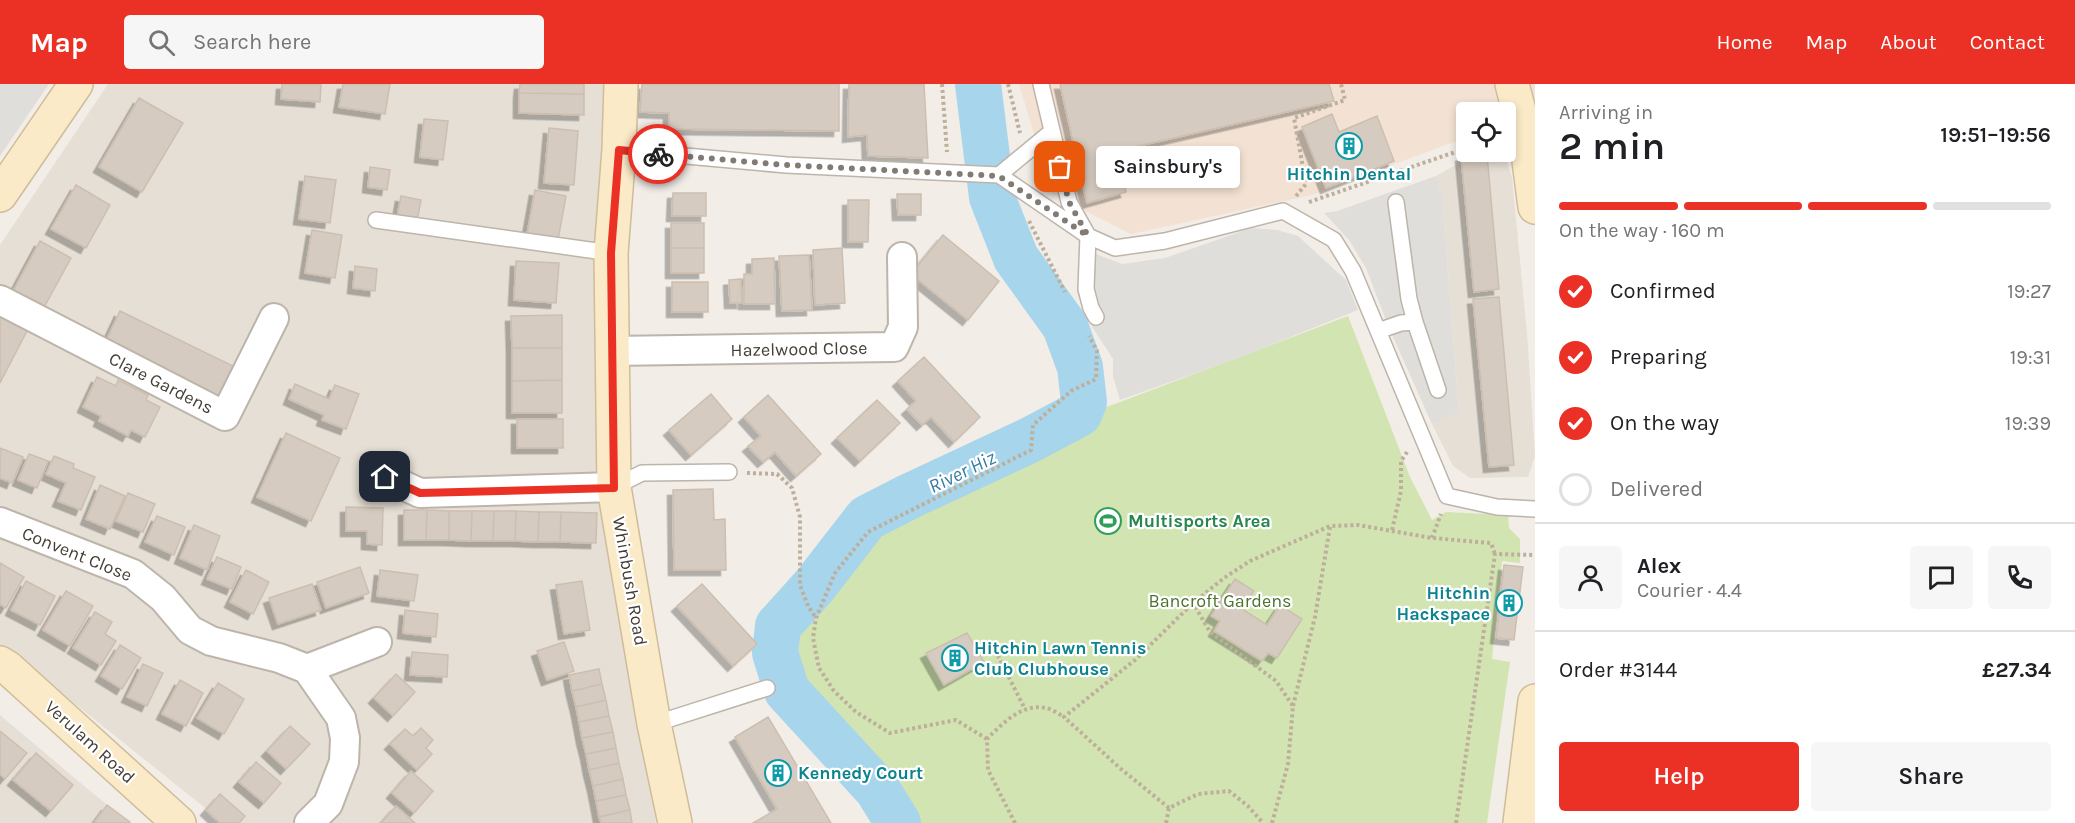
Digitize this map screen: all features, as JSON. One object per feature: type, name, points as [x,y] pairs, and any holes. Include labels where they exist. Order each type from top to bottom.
[{"type":"street","points":[[0,195],[76,84]]},
{"type":"street","name":"Whinbush Road","points":[[621,84],[619,150],[611,253],[614,488],[654,724],[675,823]]},
{"type":"street","points":[[1518,86],[1535,207]]},
{"type":"street","name":"Hazelwood Close","points":[[612,351],[894,347],[903,327],[902,257]]},
{"type":"street","name":"Clare Gardens","points":[[0,300],[225,416],[274,318]]},
{"type":"street","points":[[385,477],[420,493],[614,488]]},
{"type":"street","name":"Convent Close","points":[[0,522],[133,574],[164,598],[190,630],[211,641],[279,658],[308,669]]},
{"type":"street","points":[[309,823],[328,804],[344,762],[345,738],[341,718],[308,669],[377,642]]},
{"type":"street","name":"Verulam Road","points":[[0,663],[178,823]]},
{"type":"street","points":[[1526,813],[1534,713]]},
{"type":"lane","points":[[1041,84],[1069,202],[1088,236],[1086,289],[1096,317]]},
{"type":"lane","points":[[999,176],[1051,132]]},
{"type":"lane","points":[[619,150],[786,165],[999,176],[1088,236],[1115,248],[1133,247],[1283,211],[1334,240],[1353,271],[1447,496],[1497,507],[1535,509]]},
{"type":"lane","points":[[1396,202],[1409,299],[1438,390]]},
{"type":"lane","points":[[376,220],[611,253]]},
{"type":"lane","points":[[1378,331],[1401,323],[1415,322]]},
{"type":"lane","points":[[614,488],[642,473],[729,472]]},
{"type":"lane","points":[[654,724],[767,688]]},
{"type":"path","points":[[942,84],[949,173]]},
{"type":"path","points":[[1283,211],[1306,184],[1294,118],[1345,100],[1341,84]]},
{"type":"path","points":[[1283,211],[1456,152]]},
{"type":"path","points":[[1032,197],[1027,215],[1070,301]]},
{"type":"path","points":[[987,739],[956,720],[890,733],[856,712],[834,692],[819,669],[813,638],[816,618],[835,573],[868,532],[1031,450],[1033,425],[1071,391],[1096,379],[1097,351],[1088,334]]},
{"type":"path","points":[[1392,530],[1401,491],[1401,461],[1421,433]]},
{"type":"path","points":[[729,472],[777,474],[792,488],[800,517],[800,585],[808,606],[816,618]]},
{"type":"path","points":[[1064,717],[1135,660],[1193,603],[1224,578],[1250,561],[1330,526],[1358,525],[1432,538],[1491,543],[1495,554],[1456,823]]},
{"type":"path","points":[[1272,823],[1288,764],[1293,706],[1315,617],[1330,526]]},
{"type":"path","points":[[1495,554],[1535,555]]},
{"type":"path","points":[[1193,603],[1210,632],[1276,681],[1293,706]]},
{"type":"path","points":[[995,650],[1025,709]]},
{"type":"path","points":[[1015,823],[988,770],[987,739],[1002,724],[1025,709],[1047,708],[1064,717],[1121,769],[1169,808]]},
{"type":"path","points":[[1169,808],[1198,794],[1229,792],[1248,806],[1263,823]]},
{"type":"path","points":[[1166,823],[1169,808]]},
{"type":"shaded area","points":[[0,84],[49,84],[0,156]]},
{"type":"shaded area","points":[[108,84],[607,84],[615,563],[656,823],[224,823],[0,647],[0,245]]},
{"type":"shaded area","points":[[1019,84],[1535,84],[1535,112],[1516,112],[1516,102],[1456,102],[1456,141],[1312,195],[1131,234],[1052,194]]},
{"type":"shaded area","points":[[1461,162],[1507,162],[1512,178],[1527,333],[1535,456],[1528,477],[1470,478],[1453,466],[1432,424],[1459,411],[1442,195],[1436,176]]},
{"type":"shaded area","points":[[1436,176],[1442,195],[1459,412],[1432,424],[1389,328],[1366,268],[1349,240],[1324,213],[1337,211]]},
{"type":"shaded area","points":[[1251,228],[1277,230],[1298,236],[1346,280],[1358,310],[1241,357],[1120,400],[1113,376],[1113,359],[1085,316],[1077,292],[1080,248],[1122,264],[1165,258]]},
{"type":"shaded area","points":[[0,715],[77,780],[129,823],[0,823]]},
{"type":"green space","name":"Bancroft Gardens","points":[[1348,316],[1410,477],[1432,520],[1446,512],[1508,515],[1509,528],[1520,539],[1520,563],[1502,561],[1492,659],[1510,662],[1487,823],[915,823],[886,781],[795,692],[787,635],[828,599],[849,564],[871,537],[990,478],[1104,408]]},
{"type":"building","points":[[282,84],[321,84],[320,102],[281,99]]},
{"type":"building","points":[[343,84],[390,84],[385,114],[339,107]]},
{"type":"building","points":[[520,84],[584,84],[584,94],[519,93]]},
{"type":"building","points":[[642,84],[839,84],[839,131],[669,129],[669,113],[640,112]]},
{"type":"building","points":[[849,84],[924,84],[928,158],[868,156],[867,135],[848,137]]},
{"type":"building","points":[[1060,84],[1329,84],[1334,101],[1117,151],[1126,192],[1087,203]]},
{"type":"building","points":[[519,93],[584,94],[584,115],[519,113]]},
{"type":"building","points":[[139,98],[183,123],[142,192],[99,167]]},
{"type":"building","name":"Hitchin Dental","points":[[1332,114],[1339,132],[1377,116],[1394,161],[1326,188],[1302,127]]},
{"type":"building","points":[[424,119],[448,121],[443,160],[420,157]]},
{"type":"building","points":[[549,128],[578,131],[574,185],[544,183]]},
{"type":"building","points":[[1462,162],[1488,162],[1499,289],[1474,292]]},
{"type":"building","points":[[370,167],[390,170],[387,190],[368,187]]},
{"type":"building","points":[[305,176],[336,180],[330,223],[299,219]]},
{"type":"building","points":[[76,185],[110,205],[86,248],[51,229]]},
{"type":"building","points":[[535,190],[566,196],[558,240],[527,235]]},
{"type":"building","points":[[673,193],[706,193],[706,216],[672,216]]},
{"type":"building","points":[[897,194],[921,194],[921,215],[898,215]]},
{"type":"building","points":[[401,196],[421,200],[417,221],[397,218]]},
{"type":"building","points":[[848,200],[869,200],[868,242],[848,242]]},
{"type":"building","points":[[671,223],[704,223],[704,248],[671,248]]},
{"type":"building","points":[[312,230],[342,235],[335,278],[305,273]]},
{"type":"building","points":[[943,235],[999,281],[968,320],[911,274]]},
{"type":"building","points":[[40,241],[71,258],[42,311],[11,295]]},
{"type":"building","points":[[671,248],[704,248],[704,273],[671,273]]},
{"type":"building","points":[[842,248],[845,303],[815,305],[813,250]]},
{"type":"building","points":[[809,255],[812,310],[782,311],[779,256]]},
{"type":"building","points":[[774,258],[775,304],[744,304],[744,274],[752,274],[752,259]]},
{"type":"building","points":[[516,261],[559,263],[556,303],[514,300]]},
{"type":"building","points":[[355,266],[377,269],[375,291],[353,288]]},
{"type":"building","points":[[741,279],[742,303],[730,303],[729,280]]},
{"type":"building","points":[[672,282],[708,282],[708,312],[672,312]]},
{"type":"building","points":[[1499,297],[1514,465],[1489,467],[1473,299]]},
{"type":"building","points":[[120,311],[237,368],[223,398],[106,341]]},
{"type":"building","points":[[0,315],[28,329],[0,383]]},
{"type":"building","points":[[562,315],[562,348],[512,348],[511,316]]},
{"type":"building","points":[[512,348],[562,348],[562,380],[512,381]]},
{"type":"building","points":[[924,357],[980,417],[954,442],[931,417],[922,425],[907,409],[916,401],[898,381]]},
{"type":"building","points":[[97,377],[116,386],[118,380],[148,395],[146,400],[160,407],[145,437],[131,430],[128,436],[99,421],[101,416],[83,407]]},
{"type":"building","points":[[562,380],[562,413],[512,413],[512,381]]},
{"type":"building","points":[[295,384],[329,399],[335,385],[359,394],[346,429],[322,420],[324,415],[289,399]]},
{"type":"building","points":[[711,394],[732,419],[691,455],[669,430]]},
{"type":"building","points":[[768,395],[821,454],[796,476],[775,452],[763,462],[748,446],[761,436],[744,417]]},
{"type":"building","points":[[877,400],[900,423],[860,461],[837,438]]},
{"type":"building","points":[[517,419],[563,419],[563,448],[517,448]]},
{"type":"building","points":[[286,433],[340,458],[311,521],[257,497]]},
{"type":"building","points":[[0,448],[23,457],[12,483],[0,478]]},
{"type":"building","points":[[29,454],[48,461],[37,488],[18,480]]},
{"type":"building","points":[[54,456],[74,464],[73,468],[95,477],[81,510],[58,501],[66,483],[46,474]]},
{"type":"building","points":[[100,485],[125,496],[110,529],[86,519]]},
{"type":"building","points":[[713,489],[714,520],[725,519],[726,570],[674,570],[673,490]]},
{"type":"building","points":[[128,493],[155,504],[143,532],[116,521]]},
{"type":"building","points":[[346,507],[383,508],[382,545],[367,544],[367,531],[346,531]]},
{"type":"building","points":[[404,510],[427,510],[426,540],[404,540]]},
{"type":"building","points":[[427,510],[449,511],[449,540],[426,540]]},
{"type":"building","points":[[449,511],[472,511],[471,541],[449,540]]},
{"type":"building","points":[[472,511],[494,511],[493,541],[471,541]]},
{"type":"building","points":[[494,511],[516,511],[515,541],[493,541]]},
{"type":"building","points":[[516,511],[539,512],[538,542],[515,541]]},
{"type":"building","points":[[539,512],[561,512],[560,542],[538,542]]},
{"type":"building","points":[[561,512],[597,513],[596,543],[560,542]]},
{"type":"building","points":[[157,516],[185,527],[174,555],[145,542]]},
{"type":"building","points":[[194,525],[220,536],[207,570],[180,558]]},
{"type":"building","points":[[217,557],[241,567],[232,589],[207,579]]},
{"type":"building","points":[[0,563],[24,577],[6,608],[0,604]]},
{"type":"building","name":"Hitchin Hackspace","points":[[1504,565],[1523,567],[1514,640],[1496,638]]},
{"type":"building","points":[[360,567],[369,593],[326,608],[317,582]]},
{"type":"building","points":[[246,570],[269,582],[253,614],[230,602]]},
{"type":"building","points":[[380,570],[418,575],[414,601],[377,596]]},
{"type":"building","points":[[1235,579],[1254,591],[1242,609],[1267,625],[1280,605],[1302,619],[1277,658],[1268,653],[1262,661],[1214,631],[1220,621],[1211,616]]},
{"type":"building","points":[[26,581],[55,596],[40,625],[11,610]]},
{"type":"building","points":[[582,581],[590,630],[564,634],[556,585]]},
{"type":"building","points":[[312,584],[321,610],[278,624],[269,598]]},
{"type":"building","points":[[702,584],[757,644],[733,666],[677,606]]},
{"type":"building","points":[[66,591],[93,606],[70,646],[43,630]]},
{"type":"building","points":[[405,610],[438,614],[436,637],[403,633]]},
{"type":"building","points":[[95,612],[112,622],[105,634],[116,641],[101,665],[73,648]]},
{"type":"building","name":"Hitchin Lawn Tennis Club Clubhouse","points":[[967,633],[984,662],[944,685],[926,653]]},
{"type":"building","points":[[564,642],[574,671],[547,680],[537,651]]},
{"type":"building","points":[[120,645],[141,658],[122,689],[101,676]]},
{"type":"building","points":[[412,652],[448,655],[447,677],[410,675]]},
{"type":"building","points":[[143,664],[163,673],[147,706],[127,697]]},
{"type":"building","points":[[599,669],[602,684],[572,691],[569,675]]},
{"type":"building","points":[[396,674],[415,692],[393,716],[374,698]]},
{"type":"building","points":[[180,680],[203,693],[186,726],[162,714]]},
{"type":"building","points":[[218,683],[244,699],[224,734],[197,718]]},
{"type":"building","points":[[602,684],[606,700],[576,707],[572,691]]},
{"type":"building","points":[[606,700],[609,716],[579,722],[576,707]]},
{"type":"building","points":[[609,716],[613,732],[582,738],[579,722]]},
{"type":"building","name":"Kennedy Court","points":[[768,717],[831,823],[753,823],[777,809],[735,737]]},
{"type":"building","points":[[290,726],[310,744],[286,769],[267,751]]},
{"type":"building","points":[[421,728],[433,740],[426,748],[432,754],[417,770],[390,744],[405,729],[413,736]]},
{"type":"building","points":[[0,731],[27,753],[5,779],[0,774]]},
{"type":"building","points":[[613,732],[616,748],[586,754],[582,738]]},
{"type":"building","points":[[616,748],[619,763],[589,770],[586,754]]},
{"type":"building","points":[[36,753],[73,785],[51,811],[13,780]]},
{"type":"building","points":[[256,762],[281,783],[264,803],[239,782]]},
{"type":"building","points":[[619,763],[623,779],[593,786],[589,770]]},
{"type":"building","points":[[411,771],[433,791],[414,813],[392,793]]},
{"type":"building","points":[[623,779],[626,795],[596,801],[593,786]]},
{"type":"building","points":[[220,794],[245,816],[239,823],[220,823],[206,810]]},
{"type":"building","points":[[626,795],[630,810],[599,817],[596,801]]},
{"type":"building","points":[[107,805],[130,822],[94,823]]},
{"type":"building","points":[[396,806],[415,823],[381,823]]},
{"type":"building","points":[[630,810],[632,823],[601,823],[599,817]]},
{"type":"waterway","name":"River Hiz","points":[[898,823],[877,789],[787,691],[775,653],[778,626],[815,585],[867,518],[1079,414],[1084,402],[1080,367],[1065,326],[1016,258],[992,197],[978,84]]},
{"type":"way so far","points":[[658,154],[786,165],[999,176],[1088,236],[1069,202],[1060,167]]},
{"type":"place","name":"Hitchin Dental","points":[[1349,146]]},
{"type":"place","name":"Sainsbury's","points":[[1060,167]]},
{"type":"place","name":"Multisports Area","points":[[1108,521]]},
{"type":"place","name":"Hitchin Hackspace","points":[[1509,603]]},
{"type":"place","name":"Hitchin Lawn Tennis Club Clubhouse","points":[[955,658]]},
{"type":"place","name":"Kennedy Court","points":[[778,773]]},
{"type":"route","points":[[385,477],[420,493],[614,488],[611,253],[619,150],[658,154]]}]
